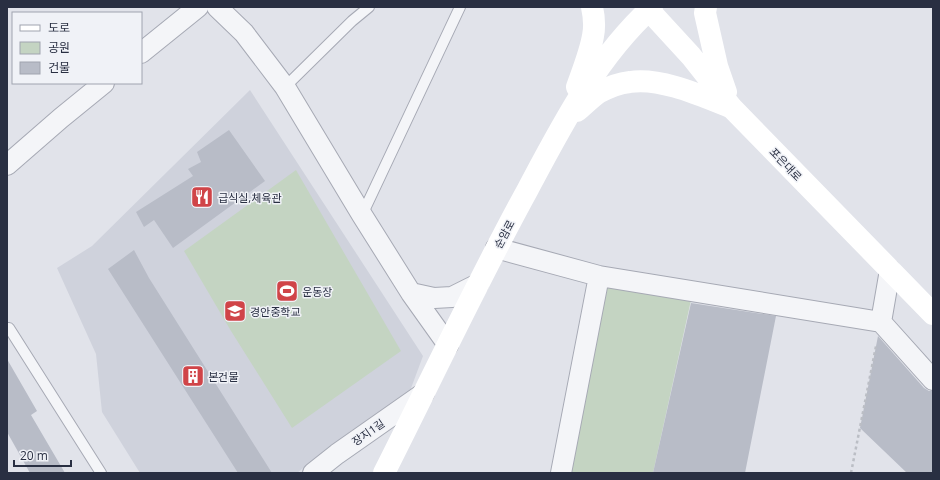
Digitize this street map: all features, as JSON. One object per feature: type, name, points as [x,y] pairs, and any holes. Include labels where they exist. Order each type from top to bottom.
[{"type":"street","points":[[142,52],[198,7]]},
{"type":"street","points":[[217,7],[244,33],[285,87],[411,293],[448,345]]},
{"type":"street","points":[[564,122],[586,61],[593,36],[594,20],[592,7]]},
{"type":"street","points":[[706,7],[705,13],[717,66],[732,108]]},
{"type":"street","name":"순암로","points":[[384,473],[496,248],[564,122],[593,76],[610,53],[649,8]]},
{"type":"street","name":"포은대로","points":[[649,8],[691,56],[732,108],[933,314]]},
{"type":"street","points":[[564,122],[598,93],[630,81],[663,84],[696,94],[732,108]]},
{"type":"street","points":[[7,165],[103,84]]},
{"type":"street","points":[[496,248],[599,276],[881,322],[933,380]]},
{"type":"street","points":[[881,322],[890,270]]},
{"type":"street","points":[[561,473],[599,276]]},
{"type":"street","points":[[411,293],[434,298],[452,297],[478,284]]},
{"type":"street","name":"장지1길","points":[[313,473],[337,454],[424,393]]},
{"type":"lane","points":[[285,87],[352,21],[369,7]]},
{"type":"lane","points":[[362,215],[460,7]]},
{"type":"lane","points":[[7,328],[9,328],[100,473]]},
{"type":"path","points":[[851,473],[881,322]]},
{"type":"shaded area","name":"경안중학교","points":[[250,90],[423,356],[407,399],[331,446],[297,473],[140,473],[102,412],[96,354],[57,268],[92,246]]},
{"type":"green space","name":"운동장","points":[[296,170],[401,351],[292,428],[231,331],[184,251]]},
{"type":"green space","points":[[599,276],[693,291],[653,473],[561,473]]},
{"type":"building","name":"급식실,체육관","points":[[229,130],[265,181],[173,248],[154,220],[144,227],[136,212],[193,176],[188,169],[201,162],[197,152]]},
{"type":"building","name":"본건물","points":[[134,250],[149,278],[272,473],[238,473],[108,269]]},
{"type":"building","points":[[691,303],[776,316],[745,473],[653,473]]},
{"type":"building","points":[[878,336],[924,388],[929,391],[933,391],[933,473],[907,473],[860,428]]},
{"type":"building","points":[[7,359],[37,411],[31,415],[65,473],[30,473],[7,432]]},
{"type":"place","name":"급식실,체육관","points":[[202,197]]},
{"type":"place","name":"운동장","points":[[287,291]]},
{"type":"place","name":"경안중학교","points":[[235,311]]},
{"type":"place","name":"본건물","points":[[193,376]]}]
